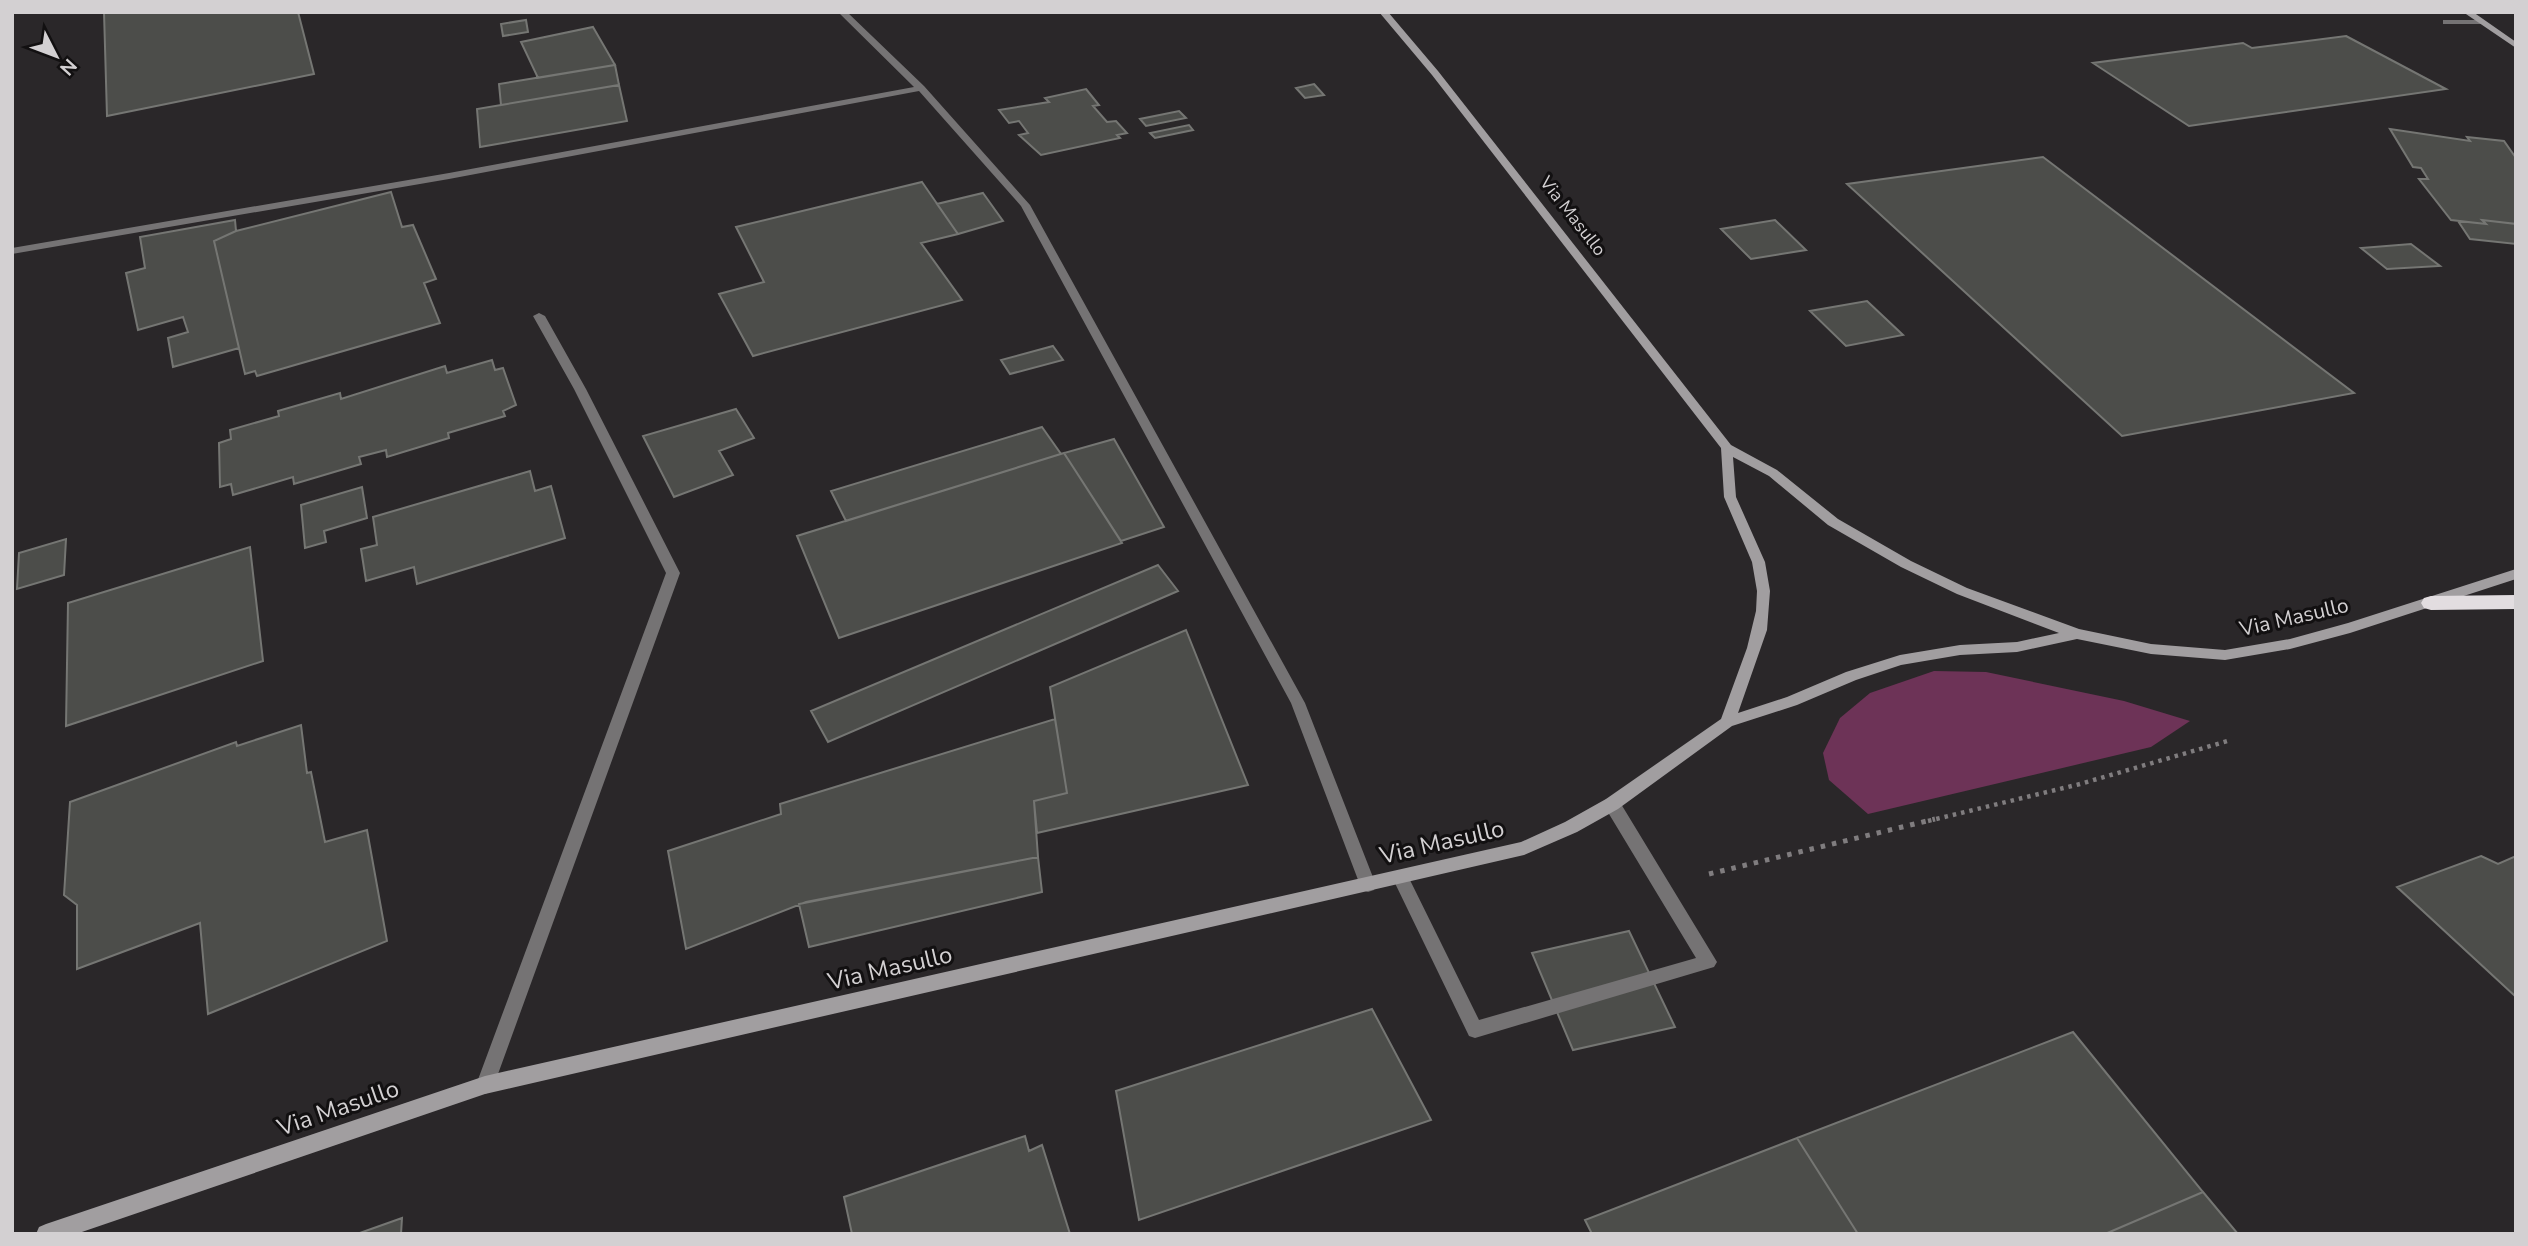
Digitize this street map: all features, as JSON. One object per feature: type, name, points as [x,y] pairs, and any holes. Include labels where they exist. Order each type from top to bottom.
[{"type":"highway","points":[[2431,603],[2516,602]]},
{"type":"main road","name":"Via Masullo","points":[[1383,12],[1435,73],[1727,448],[1773,473],[1833,522],[1887,554],[1962,591],[2077,634],[2151,649],[2225,655],[2290,644],[2431,603],[2516,574]]},
{"type":"main road","points":[[2467,12],[2516,46]]},
{"type":"main road","points":[[1727,448],[1730,498],[1748,534],[1761,572],[1764,609],[1758,641],[1727,722]]},
{"type":"main road","name":"Via Masullo","points":[[46,1234],[485,1085],[1524,848],[1571,827],[1612,804],[1727,722],[1792,701],[1851,676],[1900,660],[1960,650],[2017,647],[2077,634]]},
{"type":"street","points":[[842,12],[921,88],[1025,205],[1298,703],[1368,885]]},
{"type":"street","points":[[2446,22],[2482,22]]},
{"type":"street","points":[[12,251],[435,178],[921,88]]},
{"type":"street","points":[[485,1085],[673,573],[580,389],[539,316]]},
{"type":"street","points":[[1400,877],[1475,1030],[1708,962],[1612,804]]},
{"type":"path","points":[[1661,886],[1864,834],[2080,784],[2231,740]]},
{"type":"shaded area","points":[[1934,671],[1986,672],[2124,701],[2190,721],[2151,747],[1868,814],[1829,780],[1823,753],[1840,718],[1870,693]]},
{"type":"building","points":[[104,12],[298,12],[314,74],[107,116]]},
{"type":"building","points":[[526,20],[528,32],[503,36],[501,24]]},
{"type":"building","points":[[593,27],[615,65],[538,78],[521,42]]},
{"type":"building","points":[[2346,36],[2446,89],[2189,126],[2093,63],[2243,43],[2252,48]]},
{"type":"building","points":[[615,65],[619,85],[501,105],[499,84]]},
{"type":"building","points":[[1314,84],[1324,95],[1305,98],[1296,88]]},
{"type":"building","points":[[619,85],[627,121],[480,147],[477,109]]},
{"type":"building","points":[[1086,89],[1099,105],[1093,106],[1107,122],[1116,121],[1127,133],[1117,135],[1120,138],[1041,155],[1019,135],[1028,133],[1019,121],[1009,123],[999,110],[1049,102],[1045,98]]},
{"type":"building","points":[[1179,111],[1186,118],[1146,126],[1140,119]]},
{"type":"building","points":[[1189,125],[1193,130],[1155,138],[1150,133]]},
{"type":"building","points":[[2390,129],[2470,141],[2467,137],[2504,141],[2516,158],[2516,224],[2451,220],[2419,179],[2428,179],[2421,168],[2413,167]]},
{"type":"building","points":[[2043,157],[2354,393],[2122,436],[1847,184]]},
{"type":"building","points":[[922,182],[958,234],[921,243],[962,300],[753,356],[719,294],[764,282],[736,227]]},
{"type":"building","points":[[391,192],[402,227],[413,225],[436,279],[424,283],[440,323],[257,376],[255,371],[245,374],[214,241],[236,231]]},
{"type":"building","points":[[983,193],[1003,221],[958,234],[937,204]]},
{"type":"building","points":[[235,220],[236,231],[214,241],[239,348],[173,367],[168,338],[188,332],[183,317],[138,330],[126,273],[145,268],[140,237]]},
{"type":"building","points":[[1775,220],[1806,250],[1751,259],[1721,229]]},
{"type":"building","points":[[2482,220],[2516,224],[2516,244],[2470,239],[2458,221],[2486,224]]},
{"type":"building","points":[[2411,244],[2440,266],[2387,269],[2361,248]]},
{"type":"building","points":[[1867,301],[1903,335],[1846,346],[1810,311]]},
{"type":"building","points":[[1053,346],[1063,360],[1010,374],[1001,360]]},
{"type":"building","points":[[492,360],[495,370],[503,368],[516,405],[503,411],[505,416],[448,433],[449,438],[387,457],[386,450],[359,457],[361,464],[294,484],[293,477],[233,495],[231,484],[220,487],[219,443],[231,439],[230,430],[279,416],[278,411],[340,393],[341,399],[445,366],[447,373]]},
{"type":"building","points":[[736,409],[754,438],[719,451],[733,475],[674,497],[643,436]]},
{"type":"building","points":[[1042,427],[1061,454],[846,521],[831,491]]},
{"type":"building","points":[[1114,439],[1164,527],[1121,541],[1064,453]]},
{"type":"building","points":[[1064,453],[1122,543],[839,638],[797,536]]},
{"type":"building","points":[[530,471],[535,491],[551,486],[565,538],[417,584],[414,567],[366,581],[361,549],[377,545],[373,517]]},
{"type":"building","points":[[362,487],[367,518],[324,531],[326,542],[305,548],[301,505]]},
{"type":"building","points":[[66,539],[64,575],[17,589],[19,553]]},
{"type":"building","points":[[250,547],[263,661],[66,726],[68,603]]},
{"type":"building","points":[[1158,565],[1178,591],[828,742],[811,711]]},
{"type":"building","points":[[1186,630],[1248,785],[1037,833],[1034,801],[1067,793],[1050,687]]},
{"type":"building","points":[[1055,719],[1067,793],[1034,801],[1038,857],[806,902],[686,949],[668,851],[781,814],[780,804]]},
{"type":"building","points":[[301,725],[307,773],[311,772],[325,842],[367,830],[387,941],[208,1014],[200,923],[77,969],[77,905],[64,895],[70,802],[236,742],[237,746]]},
{"type":"building","points":[[2481,856],[2498,864],[2516,856],[2516,997],[2397,887]]},
{"type":"building","points":[[1038,857],[1042,892],[809,947],[799,904]]},
{"type":"building","points":[[1629,931],[1675,1027],[1573,1050],[1532,953]]},
{"type":"building","points":[[1372,1009],[1431,1120],[1139,1220],[1116,1091]]},
{"type":"building","points":[[2073,1032],[2203,1192],[2105,1234],[1858,1234],[1797,1138]]},
{"type":"building","points":[[1025,1136],[1029,1151],[1042,1145],[1070,1234],[852,1234],[844,1197]]},
{"type":"building","points":[[1797,1138],[1858,1234],[1592,1234],[1585,1220]]},
{"type":"building","points":[[2203,1192],[2238,1234],[2105,1234]]},
{"type":"building","points":[[402,1218],[401,1234],[357,1234]]}]
